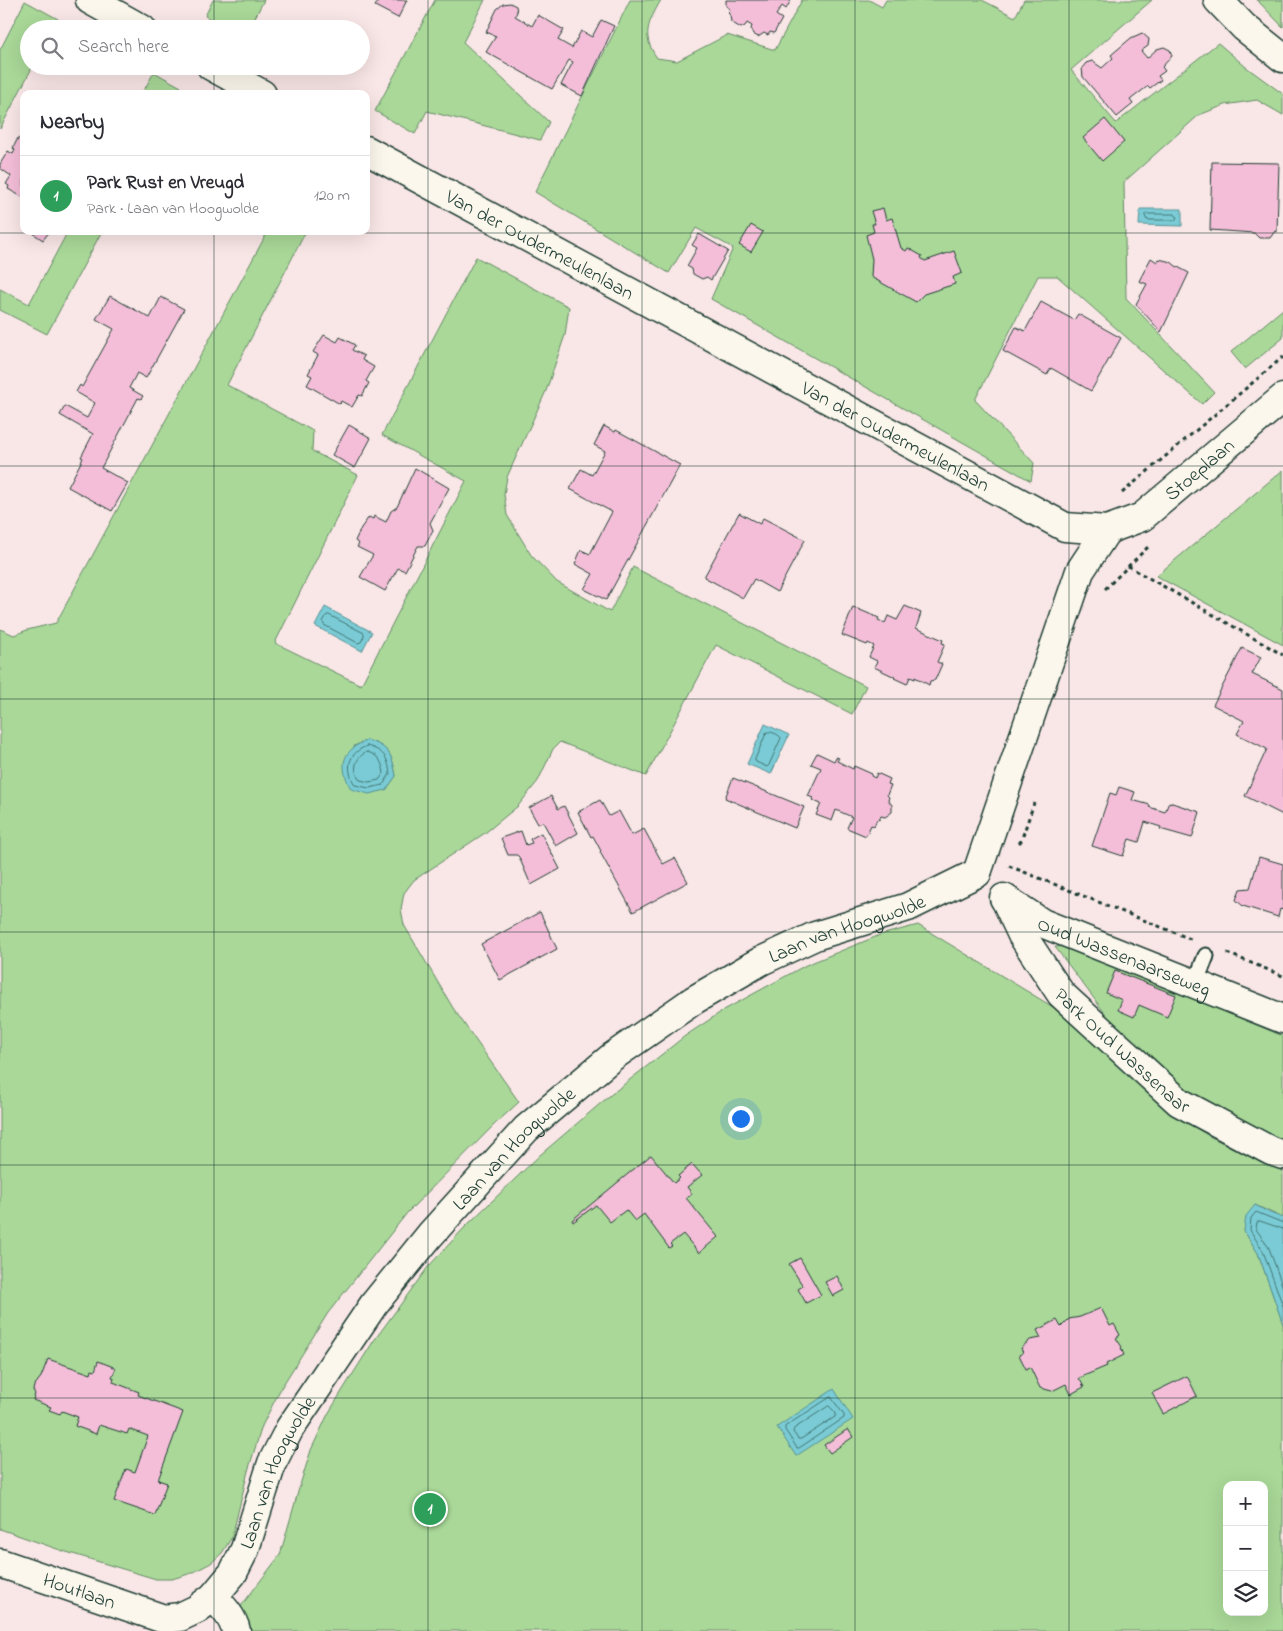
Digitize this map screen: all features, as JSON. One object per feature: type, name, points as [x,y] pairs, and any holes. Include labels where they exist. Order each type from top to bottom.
[{"type":"street","points":[[90,0],[126,20]]},
{"type":"street","points":[[1218,0],[1244,27],[1283,58]]},
{"type":"street","points":[[227,75],[255,90]]},
{"type":"street","name":"Van der Oudermeulenlaan","points":[[370,152],[1065,527],[1107,530]]},
{"type":"street","name":"Stoeplaan","points":[[1107,530],[1142,517],[1283,398]]},
{"type":"street","points":[[986,867],[1080,571],[1107,530]]},
{"type":"street","name":"Oud Wassenaarseweg","points":[[986,867],[1005,899],[1042,923],[1195,984],[1281,1014]]},
{"type":"street","name":"Laan van Hoogwolde","points":[[213,1597],[233,1573],[245,1549],[272,1463],[290,1428],[374,1304],[430,1235],[526,1128],[612,1057],[694,1000],[761,960],[815,936],[908,907],[986,867]]},
{"type":"street","name":"Park Oud Wassenaar","points":[[1005,899],[1022,935],[1061,994],[1179,1102],[1271,1151],[1283,1155]]},
{"type":"street","name":"Houtlaan","points":[[0,1563],[164,1619],[180,1618],[197,1609],[213,1597]]},
{"type":"street","points":[[213,1597],[234,1622],[236,1631]]},
{"type":"lane","points":[[1195,984],[1209,950]]},
{"type":"path","points":[[1120,495],[1283,357]]},
{"type":"path","points":[[1105,590],[1154,542]]},
{"type":"path","points":[[1128,566],[1283,655]]},
{"type":"path","points":[[1015,846],[1021,841],[1036,794]]},
{"type":"path","points":[[986,867],[1283,976]]},
{"type":"green space","points":[[213,0],[264,0],[254,20],[212,20],[205,16]]},
{"type":"green space","points":[[435,0],[485,0],[463,42],[549,122],[540,140],[427,111],[415,134],[375,111]]},
{"type":"green space","points":[[630,0],[661,0],[648,29],[649,42],[657,58],[677,61],[727,35],[775,50],[802,0],[869,0],[882,7],[886,0],[982,0],[1015,17],[1024,0],[1152,0],[1071,70],[1116,123],[1218,43],[1246,67],[1283,94],[1283,115],[1257,100],[1225,105],[1199,115],[1124,182],[1126,298],[1214,392],[1202,404],[1057,276],[1038,276],[975,400],[1034,463],[1031,481],[711,299],[733,248],[696,228],[669,273],[535,192]]},
{"type":"green space","points":[[1257,0],[1283,0],[1283,27]]},
{"type":"green space","points":[[25,1],[58,19],[20,20],[20,75],[28,75],[0,129],[0,50]]},
{"type":"green space","points":[[152,75],[159,75],[181,87],[179,90],[144,90]]},
{"type":"green space","points":[[66,235],[100,235],[47,334],[0,310],[0,289],[29,304]]},
{"type":"green space","points":[[266,235],[304,235],[227,385],[313,431],[312,451],[358,475],[275,643],[361,685],[466,481],[382,435],[476,257],[569,307],[565,335],[546,391],[507,477],[504,494],[507,515],[531,555],[557,582],[610,612],[633,567],[866,686],[852,714],[716,645],[646,776],[560,742],[553,749],[538,781],[518,806],[485,833],[414,880],[404,893],[401,909],[404,925],[453,1008],[519,1102],[407,1213],[328,1313],[281,1388],[262,1426],[248,1471],[232,1537],[222,1553],[211,1563],[192,1573],[172,1579],[156,1579],[63,1551],[0,1529],[0,629],[14,635],[56,623]],"holes":[[[367,740],[380,745],[388,752],[395,768],[396,776],[386,790],[354,746]]]},
{"type":"green space","points":[[1283,309],[1283,338],[1245,369],[1231,352]]},
{"type":"green space","points":[[1283,470],[1283,645],[1156,576]]},
{"type":"green space","points":[[918,925],[1053,1007],[1168,1110],[1209,1136],[1261,1162],[1283,1170],[1283,1218],[1255,1205],[1244,1231],[1258,1253],[1283,1324],[1283,1631],[225,1631],[226,1626],[280,1555],[311,1450],[328,1414],[373,1342],[428,1267],[465,1227],[540,1155],[608,1097],[685,1036],[724,1010],[806,965],[880,935]]},
{"type":"green space","points":[[1067,946],[1283,1036],[1283,1142],[1222,1114],[1167,1076],[1123,1037],[1055,947]]},
{"type":"water","points":[[1140,209],[1182,209],[1182,226],[1139,225]]},
{"type":"water","points":[[325,607],[372,632],[362,651],[315,626]]},
{"type":"water","points":[[765,724],[789,735],[771,774],[747,764]]},
{"type":"water","points":[[367,740],[380,745],[388,752],[393,762],[396,776],[386,790],[369,794],[351,789],[344,766],[347,754],[358,744]]},
{"type":"water","points":[[1255,1205],[1283,1218],[1283,1324],[1258,1253],[1244,1231],[1246,1216]]},
{"type":"water","points":[[834,1389],[853,1419],[796,1456],[777,1427]]},
{"type":"building","points":[[375,0],[407,0],[398,18],[375,6],[378,2]]},
{"type":"building","points":[[726,0],[791,0],[786,9],[782,6],[776,15],[782,19],[774,33],[770,32],[768,35],[764,33],[758,37],[753,34],[752,26],[747,23],[741,28],[731,22],[728,13],[730,9],[726,6]]},
{"type":"building","points":[[510,3],[516,6],[517,12],[515,16],[532,26],[538,15],[564,30],[558,40],[572,48],[581,31],[592,37],[601,20],[614,26],[582,96],[561,85],[573,62],[569,60],[552,89],[486,52],[496,36],[486,32],[497,9],[503,4]]},
{"type":"building","points":[[1142,33],[1149,39],[1148,46],[1141,51],[1147,58],[1157,49],[1164,47],[1170,50],[1172,56],[1162,67],[1165,71],[1158,76],[1161,80],[1150,88],[1148,86],[1130,100],[1133,104],[1117,117],[1083,77],[1082,68],[1086,63],[1092,61],[1102,68],[1113,58],[1111,55],[1131,38]]},
{"type":"building","points":[[1105,119],[1124,142],[1102,161],[1083,138]]},
{"type":"building","points":[[18,138],[20,139],[20,196],[8,189],[9,186],[6,184],[11,176],[0,168],[0,164],[8,151],[13,154],[15,150],[13,148]]},
{"type":"building","points":[[1212,162],[1279,163],[1277,232],[1275,231],[1270,238],[1259,238],[1254,233],[1210,230]]},
{"type":"building","points":[[883,208],[886,220],[892,218],[901,248],[906,251],[908,248],[922,256],[921,258],[925,261],[954,251],[962,273],[953,277],[955,284],[924,294],[916,302],[871,277],[872,259],[866,235],[874,232],[872,224],[875,224],[871,211]]},
{"type":"building","points":[[751,225],[763,232],[751,252],[739,245]]},
{"type":"building","points":[[699,234],[728,251],[711,280],[707,277],[702,279],[693,274],[692,269],[687,266],[697,248],[692,245]]},
{"type":"building","points":[[36,235],[47,235],[43,240]]},
{"type":"building","points":[[1151,258],[1157,262],[1159,259],[1171,262],[1189,273],[1161,332],[1136,304],[1147,284],[1139,281]]},
{"type":"building","points":[[110,296],[150,318],[161,297],[184,309],[146,378],[137,373],[129,388],[143,396],[141,399],[138,398],[101,468],[128,483],[112,511],[68,487],[93,434],[60,415],[65,406],[87,418],[95,403],[76,392],[80,385],[82,387],[114,329],[96,319]]},
{"type":"building","points":[[1041,302],[1074,320],[1078,314],[1121,338],[1091,391],[1051,368],[1047,375],[1003,351],[1016,327],[1025,331]]},
{"type":"building","points":[[324,335],[337,342],[340,337],[355,345],[352,350],[364,356],[362,360],[374,367],[366,381],[369,383],[362,396],[359,395],[352,407],[341,401],[340,404],[307,385],[312,376],[308,374],[318,355],[313,352]]},
{"type":"building","points":[[349,425],[371,438],[355,468],[332,455]]},
{"type":"building","points":[[604,426],[615,432],[616,430],[680,465],[606,600],[584,589],[593,574],[575,564],[581,550],[590,554],[612,512],[570,489],[581,469],[592,475],[605,451],[594,445]]},
{"type":"building","points":[[415,468],[449,488],[430,523],[433,530],[425,546],[418,546],[405,571],[398,568],[385,591],[360,577],[373,555],[357,547],[359,544],[355,541],[369,517],[373,519],[374,516],[386,522],[391,511],[397,507]]},
{"type":"building","points":[[739,513],[760,524],[763,518],[805,540],[777,592],[754,579],[743,598],[704,577]]},
{"type":"building","points":[[905,606],[921,613],[916,628],[943,640],[942,643],[945,644],[937,662],[942,664],[935,680],[930,681],[929,685],[915,677],[915,679],[910,677],[907,684],[874,667],[877,661],[869,657],[874,646],[842,635],[853,607],[879,618],[878,620],[885,623],[888,616],[897,620]]},
{"type":"building","points":[[1242,648],[1261,657],[1252,674],[1283,689],[1283,815],[1245,796],[1267,749],[1237,734],[1244,721],[1213,705]]},
{"type":"building","points":[[817,753],[834,761],[836,757],[839,758],[837,761],[853,769],[854,766],[872,774],[871,776],[875,778],[877,773],[890,779],[888,784],[891,785],[887,795],[892,805],[892,812],[885,817],[881,816],[879,820],[877,819],[874,826],[871,825],[866,836],[847,828],[852,817],[836,810],[832,821],[816,815],[821,804],[808,796],[821,768],[811,764]]},
{"type":"building","points":[[733,778],[804,807],[795,828],[725,798]]},
{"type":"building","points":[[1119,787],[1135,792],[1132,800],[1165,812],[1169,802],[1200,812],[1192,838],[1160,829],[1161,827],[1145,822],[1139,842],[1129,839],[1123,856],[1092,846],[1110,793],[1116,795]]},
{"type":"building","points":[[551,796],[558,809],[564,806],[578,833],[556,846],[543,822],[538,824],[529,808]]},
{"type":"building","points":[[600,800],[609,816],[619,811],[632,835],[644,829],[663,864],[675,858],[688,882],[633,912],[593,836],[591,837],[578,812]]},
{"type":"building","points":[[521,831],[526,845],[532,843],[530,839],[541,833],[560,869],[531,885],[519,857],[517,855],[508,855],[501,838]]},
{"type":"building","points":[[1259,857],[1283,864],[1283,910],[1280,909],[1278,917],[1243,906],[1236,900],[1240,889],[1250,888]]},
{"type":"building","points":[[540,912],[557,949],[500,980],[481,944]]},
{"type":"building","points":[[1115,971],[1176,995],[1167,1017],[1139,1005],[1134,1017],[1118,1010],[1122,1000],[1106,993]]},
{"type":"building","points":[[651,1155],[674,1183],[680,1178],[678,1176],[692,1164],[702,1175],[687,1187],[692,1194],[686,1198],[718,1237],[699,1253],[683,1234],[670,1244],[672,1246],[669,1248],[644,1214],[635,1221],[626,1210],[610,1222],[596,1205],[573,1222],[572,1220]]},
{"type":"building","points":[[800,1258],[821,1295],[806,1303],[798,1289],[803,1286],[789,1264]]},
{"type":"building","points":[[837,1276],[844,1290],[833,1296],[825,1282]]},
{"type":"building","points":[[1101,1308],[1110,1326],[1114,1324],[1120,1335],[1116,1338],[1122,1347],[1124,1355],[1106,1364],[1107,1366],[1079,1378],[1084,1387],[1071,1394],[1066,1384],[1052,1391],[1040,1388],[1030,1367],[1026,1369],[1019,1355],[1023,1353],[1021,1348],[1030,1340],[1041,1338],[1037,1330],[1057,1320],[1061,1327],[1069,1319],[1080,1317]]},
{"type":"building","points":[[48,1359],[91,1374],[92,1370],[95,1371],[98,1361],[116,1368],[112,1377],[114,1378],[113,1382],[139,1392],[138,1395],[183,1412],[158,1480],[167,1483],[155,1515],[114,1501],[126,1469],[135,1472],[148,1436],[129,1429],[127,1434],[99,1425],[96,1434],[75,1426],[78,1417],[62,1411],[60,1414],[49,1410],[51,1407],[33,1400],[35,1394],[34,1386],[41,1377]]},
{"type":"building","points":[[1187,1376],[1197,1396],[1163,1414],[1152,1393]]},
{"type":"building","points":[[848,1429],[853,1437],[830,1453],[824,1445]]},
{"type":"place","name":"Park Rust en Vreugd","points":[[430,1509]]}]
